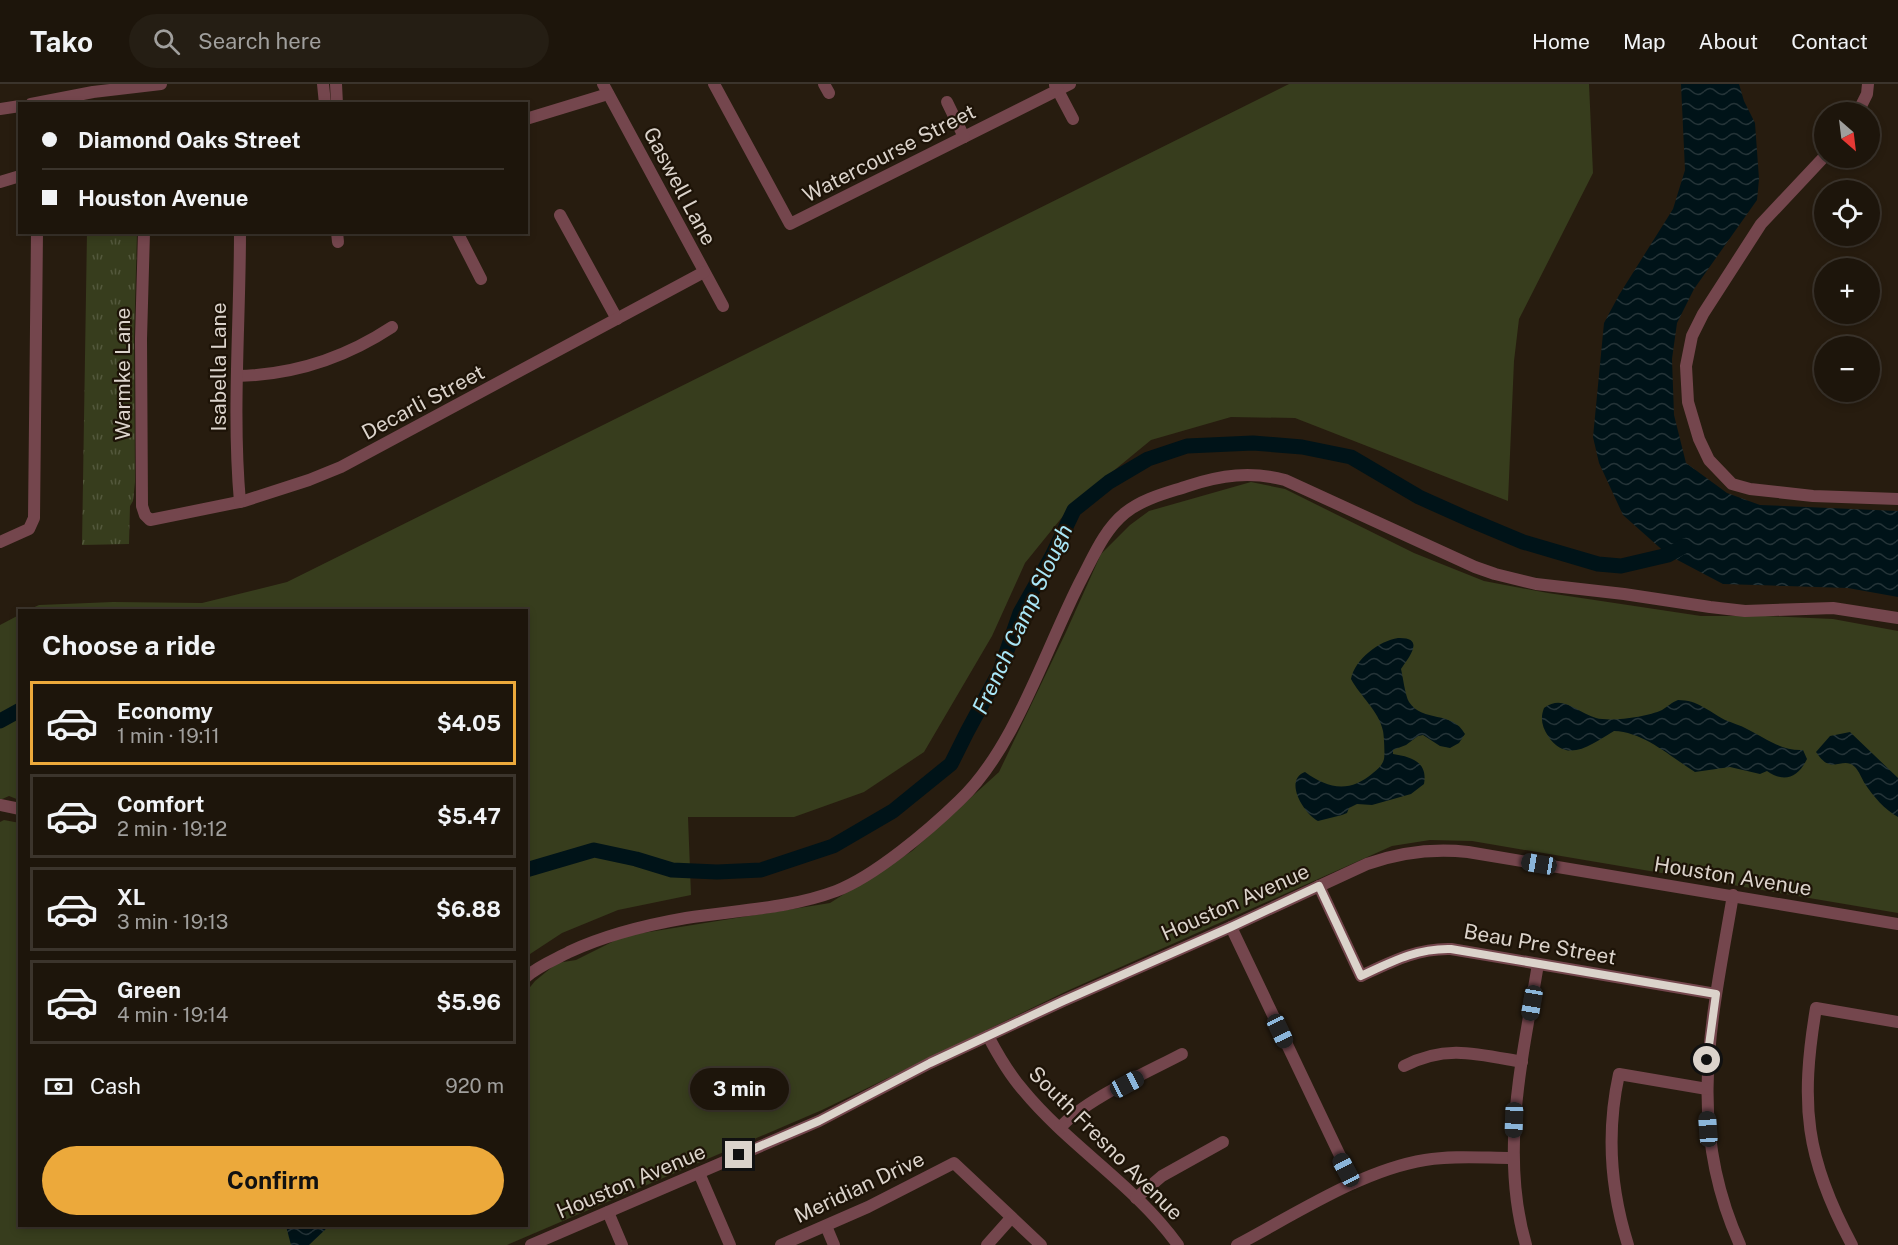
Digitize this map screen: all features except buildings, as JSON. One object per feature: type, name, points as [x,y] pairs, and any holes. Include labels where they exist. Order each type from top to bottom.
[{"type":"street","points":[[37,102],[76,90],[161,84]]},
{"type":"street","points":[[323,84],[325,102]]},
{"type":"street","points":[[336,84],[337,102]]},
{"type":"street","name":"Watercourse Street","points":[[714,84],[790,224],[964,137],[1056,87],[1070,84]]},
{"type":"street","points":[[1863,102],[1868,84]]},
{"type":"street","points":[[1056,87],[1073,119]]},
{"type":"street","points":[[528,118],[605,89]]},
{"type":"street","name":"Gaswell Lane","points":[[605,89],[723,306]]},
{"type":"street","points":[[947,102],[964,137]]},
{"type":"street","points":[[0,110],[18,106]]},
{"type":"street","points":[[1814,168],[1761,224],[1703,314],[1692,336],[1686,366],[1688,402],[1699,439],[1709,460],[1732,484],[1750,489],[1813,496],[1898,499]]},
{"type":"street","points":[[0,182],[18,177]]},
{"type":"street","points":[[560,214],[617,319]]},
{"type":"street","points":[[0,542],[29,529],[34,519],[37,234]]},
{"type":"street","name":"Warmke Lane","points":[[144,234],[141,349],[142,506],[144,514]]},
{"type":"street","name":"Isabella Lane","points":[[240,234],[237,474],[240,502]]},
{"type":"street","points":[[458,234],[481,279]]},
{"type":"street","name":"Decarli Street","points":[[144,514],[150,520],[240,502],[309,480],[368,454],[704,272]]},
{"type":"street","points":[[237,376],[276,374],[322,362],[363,345],[392,327]]},
{"type":"street","points":[[528,976],[542,965],[574,950],[626,932],[687,918],[786,904],[834,892],[855,882],[892,856],[960,800],[986,771],[1012,726],[1072,597],[1099,546],[1113,526],[1125,513],[1145,501],[1212,479],[1246,474],[1285,480],[1475,567],[1536,584],[1745,611],[1833,608],[1898,618]]},
{"type":"street","points":[[0,806],[18,808]]},
{"type":"street","name":"Houston Avenue","points":[[531,1245],[819,1121],[930,1063],[988,1036],[1367,864],[1388,857],[1426,850],[1448,850],[1898,924]]},
{"type":"street","name":"Beau Pre Street","points":[[1319,886],[1361,976],[1412,953],[1438,949],[1716,994]]},
{"type":"street","points":[[1733,896],[1709,1036],[1707,1089],[1708,1129],[1713,1159],[1725,1208],[1740,1245]]},
{"type":"street","points":[[1231,927],[1353,1183]]},
{"type":"street","points":[[1526,1245],[1517,1207],[1513,1158],[1514,1120],[1538,964]]},
{"type":"street","points":[[1852,1245],[1827,1194],[1818,1168],[1809,1128],[1807,1069],[1816,1008],[1898,1022]]},
{"type":"street","name":"South Fresno Avenue","points":[[988,1036],[1008,1071],[1022,1089],[1060,1128],[1137,1197],[1178,1245]]},
{"type":"street","points":[[1404,1066],[1429,1055],[1456,1052],[1522,1062]]},
{"type":"street","points":[[1060,1128],[1090,1104],[1182,1054]]},
{"type":"street","points":[[1628,1245],[1615,1198],[1611,1173],[1611,1121],[1619,1074],[1707,1089]]},
{"type":"street","points":[[1137,1197],[1162,1176],[1224,1142]]},
{"type":"street","points":[[1237,1245],[1353,1183],[1387,1168],[1423,1160],[1513,1158]]},
{"type":"street","name":"Meridian Drive","points":[[781,1245],[868,1207],[954,1163],[1011,1218]]},
{"type":"street","points":[[699,1173],[730,1245]]},
{"type":"street","points":[[608,1212],[622,1245]]},
{"type":"street","points":[[987,1245],[1011,1218],[1041,1245]]},
{"type":"street","points":[[826,1226],[834,1245]]},
{"type":"green space","points":[[1289,84],[1589,84],[1593,173],[1519,319],[1514,361],[1508,501],[1295,418],[1231,417],[1151,440],[1072,505],[1025,563],[992,636],[924,752],[864,792],[794,817],[688,817],[691,895],[618,910],[562,933],[528,955],[528,609],[30,609],[39,605],[113,602],[202,603],[287,582]]},
{"type":"green space","points":[[87,234],[137,234],[134,340],[135,482],[133,501],[130,506],[129,544],[82,545]]},
{"type":"green space","points":[[1251,482],[1285,489],[1414,553],[1484,581],[1701,616],[1833,619],[1898,631],[1898,913],[1472,841],[1430,840],[1392,846],[1067,991],[822,1110],[507,1245],[0,1245],[0,822],[4,820],[18,823],[18,1227],[528,1227],[528,990],[535,981],[557,963],[576,960],[624,936],[830,903],[912,851],[999,772],[1101,554],[1130,525],[1149,511]]},
{"type":"green space","points":[[18,616],[18,800],[9,796],[0,800],[0,625]]},
{"type":"water","points":[[1681,84],[1739,84],[1744,101],[1755,123],[1759,179],[1757,200],[1694,289],[1677,323],[1672,359],[1674,415],[1686,463],[1727,493],[1760,505],[1898,511],[1898,597],[1848,588],[1723,584],[1668,555],[1623,515],[1599,463],[1593,437],[1604,323],[1673,209],[1685,170]]},
{"type":"water","points":[[1398,638],[1411,641],[1413,644],[1411,654],[1401,669],[1409,702],[1422,712],[1453,722],[1465,734],[1459,743],[1450,748],[1440,746],[1423,735],[1393,750],[1393,754],[1412,759],[1424,770],[1424,784],[1411,794],[1372,805],[1357,804],[1349,808],[1347,813],[1318,821],[1302,805],[1298,797],[1296,782],[1305,772],[1331,785],[1347,786],[1356,784],[1381,765],[1384,753],[1381,724],[1351,679],[1357,665],[1369,652],[1383,643]]},
{"type":"water","points":[[1678,700],[1697,704],[1780,746],[1803,750],[1807,759],[1799,771],[1790,777],[1779,777],[1767,771],[1760,774],[1730,767],[1695,772],[1657,746],[1625,732],[1614,731],[1580,749],[1571,751],[1563,749],[1555,745],[1548,736],[1542,722],[1544,708],[1557,703],[1564,703],[1596,718],[1611,719],[1655,713]]},
{"type":"water","points":[[1850,732],[1898,778],[1898,817],[1888,811],[1876,798],[1855,767],[1846,763],[1832,765],[1816,752],[1830,736]]},
{"type":"water","points":[[286,1227],[328,1227],[309,1245],[291,1245]]},
{"type":"waterway","name":"French Camp Slough","points":[[528,869],[594,850],[672,870],[717,872],[761,870],[833,846],[893,811],[951,764],[1000,671],[1020,613],[1052,556],[1074,510],[1109,482],[1148,459],[1187,446],[1253,443],[1302,447],[1351,457],[1419,497],[1468,519],[1523,542],[1598,564],[1621,566],[1668,555],[1684,546]]},
{"type":"waterway","name":"French Camp Slough","points":[[0,721],[18,711]]},
{"type":"route","points":[[739,1155],[819,1121],[930,1063],[1063,1001],[1319,886],[1361,976],[1412,953],[1451,949],[1716,994],[1707,1060]]}]
